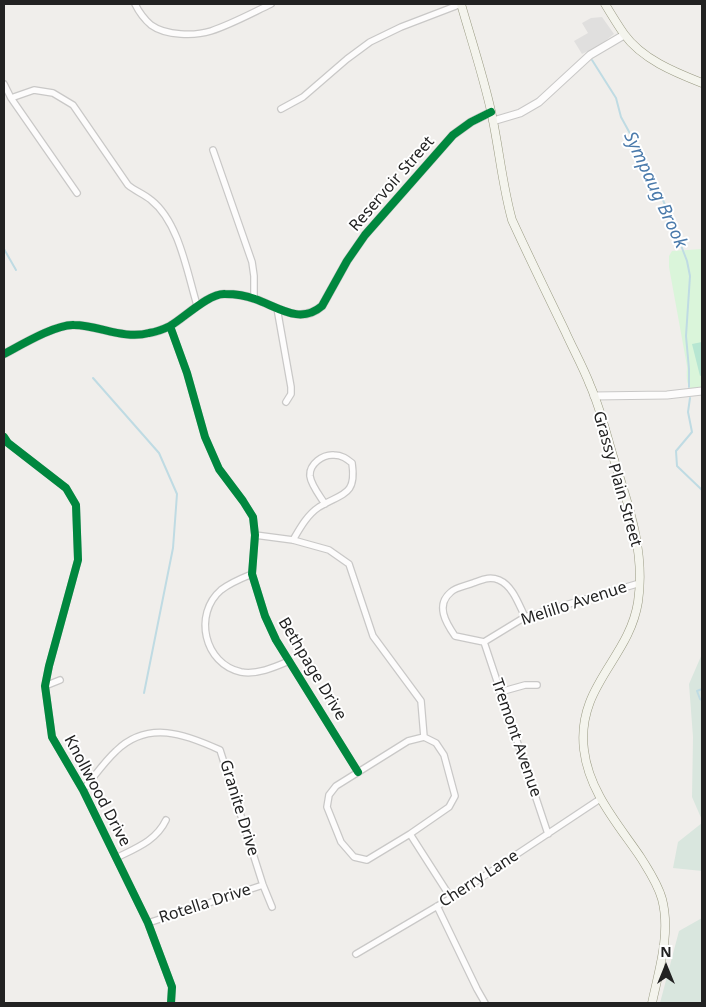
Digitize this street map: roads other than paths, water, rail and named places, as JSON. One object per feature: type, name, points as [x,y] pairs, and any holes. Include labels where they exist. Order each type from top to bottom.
[{"type":"main road","name":"Grassy Plain Street","points":[[461,4],[481,70],[491,112],[512,220],[591,386],[633,522],[638,547],[640,583],[638,603],[632,623],[623,643],[594,689],[586,709],[583,729],[584,751],[589,771],[600,799],[654,878],[662,898],[665,928],[652,1003]]},
{"type":"main road","points":[[605,4],[624,35],[650,57],[672,70],[702,83]]},
{"type":"street","points":[[135,4],[140,14],[153,26],[168,32],[190,34],[211,31],[271,4]]},
{"type":"street","points":[[281,109],[303,97],[347,58],[370,42],[401,26],[461,4]]},
{"type":"street","points":[[493,121],[520,113],[539,102],[590,55],[624,35]]},
{"type":"street","points":[[4,84],[11,98],[77,193]]},
{"type":"street","points":[[11,98],[34,90],[53,93],[73,105],[128,185],[136,192],[151,199],[163,212],[174,229],[197,305]]},
{"type":"street","name":"Reservoir Street","points":[[4,352],[55,329],[72,324],[133,334],[147,334],[170,326],[197,305],[223,293],[254,298],[299,315],[308,315],[322,306],[347,261],[370,229],[453,135],[471,122],[491,112]]},
{"type":"street","points":[[213,150],[252,262],[254,298]]},
{"type":"street","points":[[277,308],[291,387],[291,394],[286,402]]},
{"type":"street","name":"Bethpage Drive","points":[[170,326],[187,372],[205,437],[219,470],[253,517],[255,535],[252,574],[265,616],[276,640],[358,772]]},
{"type":"street","points":[[594,396],[667,395],[702,391]]},
{"type":"street","name":"Knollwood Drive","points":[[4,437],[8,443],[66,488],[76,505],[78,560],[45,686],[52,738],[84,790],[148,923],[172,987],[171,1003]]},
{"type":"street","points":[[293,540],[302,524],[318,508],[347,492],[352,485],[354,474],[352,463],[345,457],[334,455],[320,458],[310,471],[310,478],[325,504]]},
{"type":"street","points":[[255,535],[293,540],[329,550],[349,564],[373,636],[421,701],[424,737]]},
{"type":"street","points":[[252,574],[220,590],[208,609],[204,625],[207,642],[221,662],[241,672],[258,672],[289,661]]},
{"type":"street","points":[[484,642],[455,636],[445,622],[442,612],[444,600],[452,591],[489,578],[500,580],[513,593],[525,617]]},
{"type":"street","name":"Melillo Avenue","points":[[484,642],[525,617],[640,583]]},
{"type":"street","name":"Tremont Avenue","points":[[484,642],[548,834]]},
{"type":"street","points":[[45,686],[60,680]]},
{"type":"street","points":[[500,692],[525,685],[537,685]]},
{"type":"street","name":"Granite Drive","points":[[84,790],[116,750],[142,734],[170,732],[195,739],[220,750],[262,885],[272,907]]},
{"type":"street","points":[[424,737],[436,743],[444,755],[456,796],[449,807],[410,834],[367,860],[354,857],[341,842],[326,807],[329,796],[336,786],[358,772],[408,741],[424,737]]},
{"type":"street","name":"Cherry Lane","points":[[356,954],[451,898],[600,799]]},
{"type":"street","points":[[116,858],[151,840],[162,830],[166,820]]},
{"type":"street","points":[[410,834],[451,898]]},
{"type":"street","name":"Rotella Drive","points":[[148,923],[262,885]]},
{"type":"street","points":[[437,906],[485,1003]]},
{"type":"waterway","name":"Sympaug Brook","points":[[592,60],[616,98],[621,117],[645,161],[667,209],[687,261],[690,276],[686,336],[689,387]]},
{"type":"waterway","points":[[4,249],[16,270]]},
{"type":"waterway","points":[[93,378],[159,453],[177,494],[173,548],[144,693]]},
{"type":"waterway","name":"Sympaug Brook","points":[[690,398],[688,412],[692,432],[676,451],[677,466],[702,490]]},
{"type":"waterway","name":"Sympaug Brook","points":[[702,689],[697,691],[702,700]]}]
